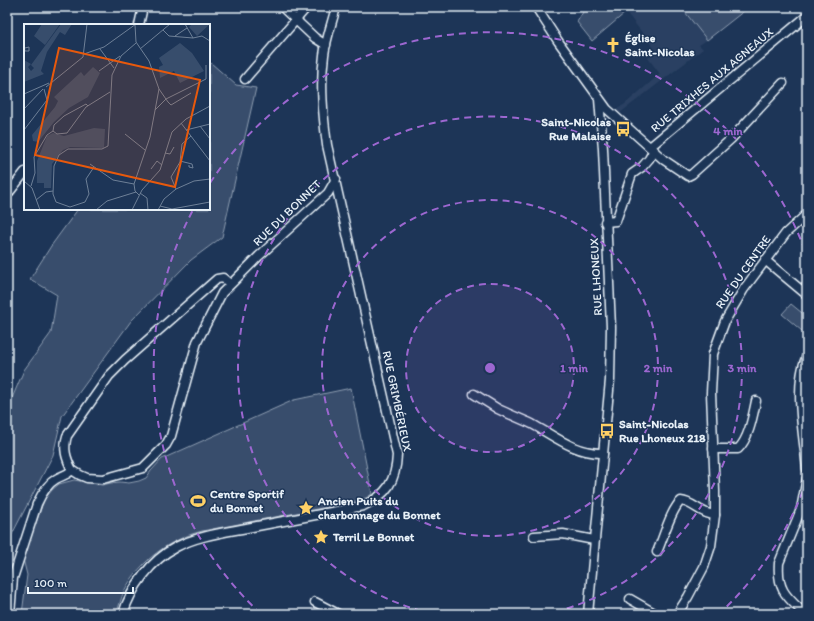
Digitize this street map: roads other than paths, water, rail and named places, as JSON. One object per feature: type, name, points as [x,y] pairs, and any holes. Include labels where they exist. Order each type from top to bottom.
[{"type":"street","points":[[139,24],[143,7]]},
{"type":"street","points":[[282,7],[315,38],[326,45]]},
{"type":"street","points":[[245,79],[307,7]]},
{"type":"street","name":"RUE DU BONNET","points":[[72,470],[82,477],[97,480],[139,469],[146,466],[168,443],[172,436],[197,342],[222,293],[270,245],[328,193],[336,179],[328,145],[322,83],[326,45],[336,7]]},
{"type":"street","points":[[536,7],[544,22],[607,109],[664,160],[685,175],[690,176],[731,139],[783,83]]},
{"type":"street","name":"RUE TRIXHES AUX AGNEAUX","points":[[606,222],[616,221],[632,174],[642,167],[649,159],[652,148],[807,16]]},
{"type":"street","name":"RUE LHONEUX","points":[[588,614],[610,372],[611,327],[599,99]]},
{"type":"street","points":[[7,195],[24,173]]},
{"type":"street","name":"RUE GRIMBÉRIEUX","points":[[122,614],[132,593],[143,576],[158,560],[176,547],[209,535],[363,506],[375,500],[385,491],[393,478],[397,455],[336,179]]},
{"type":"street","name":"RUE DU CENTRE","points":[[677,614],[704,567],[711,546],[715,515],[711,393],[713,354],[724,321],[744,289],[786,233],[807,214]]},
{"type":"street","points":[[765,260],[806,293]]},
{"type":"street","points":[[10,614],[13,578],[37,504],[42,493],[54,480],[65,476],[72,470],[65,453],[67,436],[112,373],[218,279],[223,278],[230,284]]},
{"type":"street","points":[[807,356],[800,377],[799,391],[807,469]]},
{"type":"street","points":[[474,394],[497,408],[531,424],[564,443],[583,450],[603,453]]},
{"type":"street","points":[[713,449],[738,449],[742,445],[753,416],[756,401]]},
{"type":"street","points":[[805,614],[787,598],[783,592],[779,572],[779,563],[801,509],[807,478]]},
{"type":"street","points":[[657,552],[673,512],[677,504],[681,501],[687,502],[702,512],[715,515]]},
{"type":"street","points":[[534,536],[563,534],[594,540]]},
{"type":"street","points":[[630,599],[656,614]]},
{"type":"street","points":[[315,602],[338,614]]},
{"type":"place","name":"Église Saint-Nicolas","points":[[613,45]]},
{"type":"place","name":"Saint-Nicolas Rue Malaise","points":[[623,129]]},
{"type":"place","name":"Saint-Nicolas Rue Lhoneux 218","points":[[607,431]]},
{"type":"place","name":"Centre Sportif du Bonnet","points":[[198,501]]},
{"type":"place","name":"Ancien Puits du charbonnage du Bonnet","points":[[306,508]]},
{"type":"place","name":"Terril Le Bonnet","points":[[321,537]]}]
